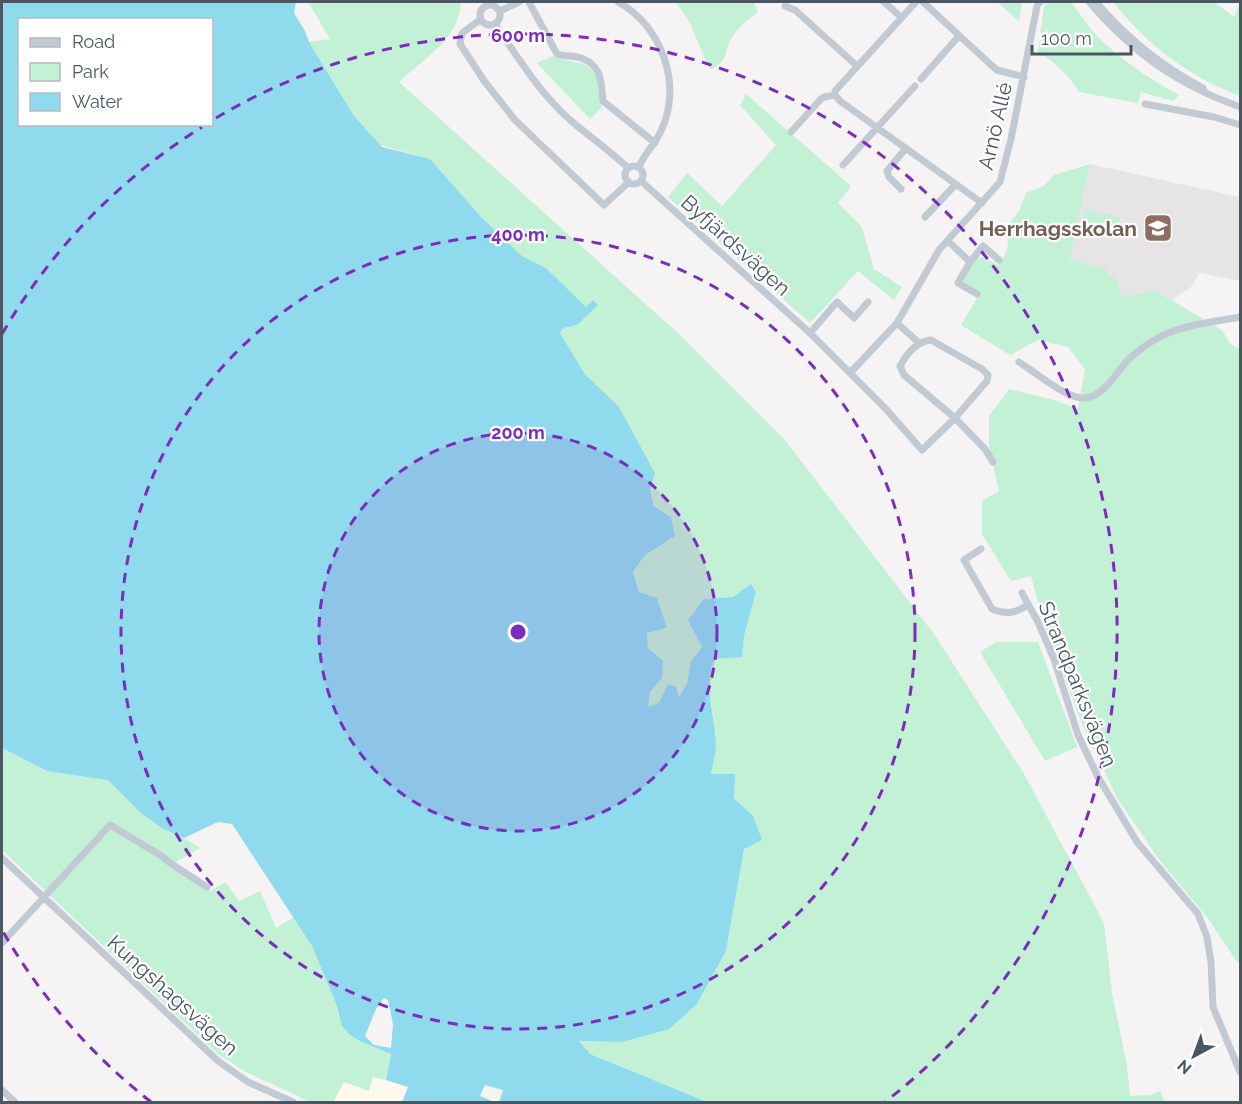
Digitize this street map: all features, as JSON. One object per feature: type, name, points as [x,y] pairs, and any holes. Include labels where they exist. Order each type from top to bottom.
[{"type":"street","points":[[500,11],[519,2]]},
{"type":"street","points":[[529,2],[557,54],[581,58],[596,69],[603,84],[603,101],[655,143]]},
{"type":"street","points":[[618,2],[644,22],[653,35],[667,64],[670,86],[669,108],[662,130],[639,167]]},
{"type":"street","points":[[884,2],[901,17]]},
{"type":"street","points":[[835,95],[835,91],[856,65],[916,2]]},
{"type":"street","points":[[922,2],[997,70],[1024,77]]},
{"type":"street","name":"Arnö Allé","points":[[850,373],[897,323],[939,250],[1000,182],[1024,77],[1033,25],[1040,2]]},
{"type":"street","points":[[1089,2],[1125,38],[1164,70],[1213,98],[1239,106]]},
{"type":"street","points":[[1096,2],[1117,24],[1166,65],[1194,84],[1239,106]]},
{"type":"street","points":[[485,4],[495,6],[500,11],[500,19],[495,24],[486,24],[482,19],[481,11],[485,4]]},
{"type":"street","points":[[785,6],[795,10],[856,65]]},
{"type":"street","points":[[482,19],[462,33],[460,44],[484,82],[515,120],[604,205],[629,182]]},
{"type":"street","points":[[495,24],[532,79],[550,99],[571,121],[628,168]]},
{"type":"street","points":[[921,79],[958,37]]},
{"type":"street","points":[[843,165],[915,86]]},
{"type":"street","points":[[791,132],[824,97],[835,95],[982,203]]},
{"type":"street","points":[[1145,104],[1240,124]]},
{"type":"street","points":[[901,189],[889,177],[887,171],[906,148]]},
{"type":"street","points":[[639,167],[643,173],[641,181],[634,184],[629,182],[625,175],[628,168],[639,167]]},
{"type":"street","name":"Byfjärdsvägen","points":[[641,181],[810,333],[922,450],[955,418]]},
{"type":"street","points":[[925,217],[955,185]]},
{"type":"street","points":[[948,241],[970,262]]},
{"type":"street","points":[[978,294],[958,283],[970,262],[983,246],[999,260]]},
{"type":"street","points":[[810,333],[837,302],[854,318],[868,302]]},
{"type":"street","points":[[1019,362],[1072,396],[1084,398],[1096,395],[1129,359],[1162,335],[1200,322],[1240,317]]},
{"type":"street","points":[[897,323],[918,342]]},
{"type":"street","points":[[955,418],[987,381],[988,375],[982,369],[931,340],[918,342],[900,366],[902,371],[909,381],[955,418],[985,449],[993,462]]},
{"type":"street","points":[[981,549],[964,560],[992,609],[1003,613],[1014,613],[1028,605]]},
{"type":"street","name":"Strandparksvägen","points":[[1022,593],[1054,659],[1078,735],[1098,777],[1137,842],[1198,914],[1211,962],[1213,1007],[1240,1067]]},
{"type":"street","points":[[2,942],[110,825],[207,887]]},
{"type":"street","name":"Kungshagsvägen","points":[[2,858],[218,1061],[248,1082],[293,1102]]},
{"type":"street","points":[[2,1090],[15,1102]]},
{"type":"shaded area","name":"Herrhagsskolan","points":[[1090,164],[1240,197],[1240,281],[1199,273],[1191,287],[1172,300],[1154,290],[1123,297],[1115,277],[1070,259]]},
{"type":"shaded area","points":[[373,1077],[408,1087],[402,1102],[333,1102],[344,1082]]},
{"type":"green space","points":[[308,2],[461,2],[459,15],[447,38],[399,82],[681,336],[785,440],[934,634],[1024,774],[1104,923],[1112,993],[1127,1066],[1130,1096],[1150,1095],[1160,1091],[1165,1102],[707,1102],[590,1054],[578,1041],[622,1042],[726,951],[744,849],[753,816],[710,774],[716,750],[716,736],[710,680],[714,659],[742,656],[744,636],[756,592],[750,585],[733,597],[704,599],[702,647],[691,661],[687,683],[679,698],[647,708],[650,692],[662,678],[648,648],[647,633],[667,628],[639,592],[633,572],[671,517],[655,506],[650,489],[654,473],[619,407],[585,374],[560,333],[564,328],[577,325],[598,304],[586,307],[546,268],[522,256],[482,218],[430,159],[380,145],[354,116],[309,42],[330,39]]},
{"type":"green space","points":[[676,2],[754,2],[758,12],[735,33],[723,60],[712,69],[708,66],[690,23]]},
{"type":"green space","points":[[997,2],[1022,2],[1019,21]]},
{"type":"green space","points":[[1048,2],[1071,2],[1096,35],[1115,52],[1146,75],[1179,95],[1173,101],[1141,92],[1138,103],[1079,92],[1061,69],[1038,52],[1044,6]]},
{"type":"green space","points":[[1113,2],[1214,2],[1234,17],[1240,3],[1240,96],[1203,79],[1170,58],[1140,32]]},
{"type":"green space","points":[[553,56],[584,64],[593,71],[598,81],[602,107],[590,119],[537,63]]},
{"type":"green space","points":[[746,94],[851,186],[838,203],[862,227],[874,269],[902,287],[894,300],[858,271],[810,323],[668,197],[687,173],[722,206],[776,145],[740,105]]},
{"type":"green space","points":[[1090,164],[1070,259],[1108,270],[1107,274],[1115,277],[1123,297],[1154,290],[1222,330],[1230,344],[1240,349],[1240,962],[1237,962],[1209,920],[1158,858],[1117,798],[1082,724],[1043,621],[1031,576],[1011,581],[982,534],[982,501],[999,491],[989,446],[989,416],[1009,389],[1054,400],[1078,409],[1085,369],[1068,347],[1038,340],[1010,355],[961,325],[979,295],[964,286],[963,279],[976,258],[983,257],[998,265],[1002,260],[1008,246],[1008,225],[1019,211],[1026,193],[1044,186],[1054,175]]},
{"type":"green space","points":[[1085,209],[1119,217],[1115,235],[1081,227]]},
{"type":"green space","points":[[996,642],[1038,642],[1077,747],[1045,761],[980,652]]},
{"type":"green space","points":[[2,748],[47,771],[109,775],[182,837],[200,848],[173,864],[210,891],[226,882],[239,901],[260,891],[276,928],[294,917],[312,946],[335,1001],[338,1016],[362,1042],[391,1054],[386,1080],[373,1077],[369,1091],[344,1082],[333,1102],[310,1102],[246,1072],[218,1054],[2,850]]},
{"type":"water","points":[[2,2],[296,2],[294,13],[309,42],[354,116],[382,147],[430,159],[482,218],[522,256],[546,268],[586,307],[593,300],[598,305],[577,325],[564,328],[560,333],[585,374],[619,407],[655,473],[650,489],[654,506],[671,517],[675,536],[645,555],[633,572],[639,592],[657,598],[667,628],[647,633],[648,648],[663,661],[662,678],[650,692],[648,707],[659,703],[668,684],[676,687],[679,697],[687,683],[691,661],[702,647],[688,620],[704,599],[733,597],[751,584],[756,592],[744,636],[742,657],[715,659],[710,679],[716,745],[711,774],[735,774],[734,798],[753,816],[762,840],[744,849],[726,951],[696,1005],[669,1029],[622,1042],[579,1041],[590,1054],[707,1102],[499,1102],[503,1090],[485,1085],[480,1096],[495,1102],[402,1102],[408,1087],[386,1080],[391,1054],[362,1042],[350,1035],[342,1026],[335,1001],[312,946],[232,824],[218,822],[184,838],[162,828],[141,813],[108,780],[47,771],[2,748]],"holes":[[[384,998],[388,1000],[393,1024],[391,1048],[374,1045],[365,1036],[376,1009]]]},
{"type":"place","name":"Herrhagsskolan","points":[[1158,228]]}]
